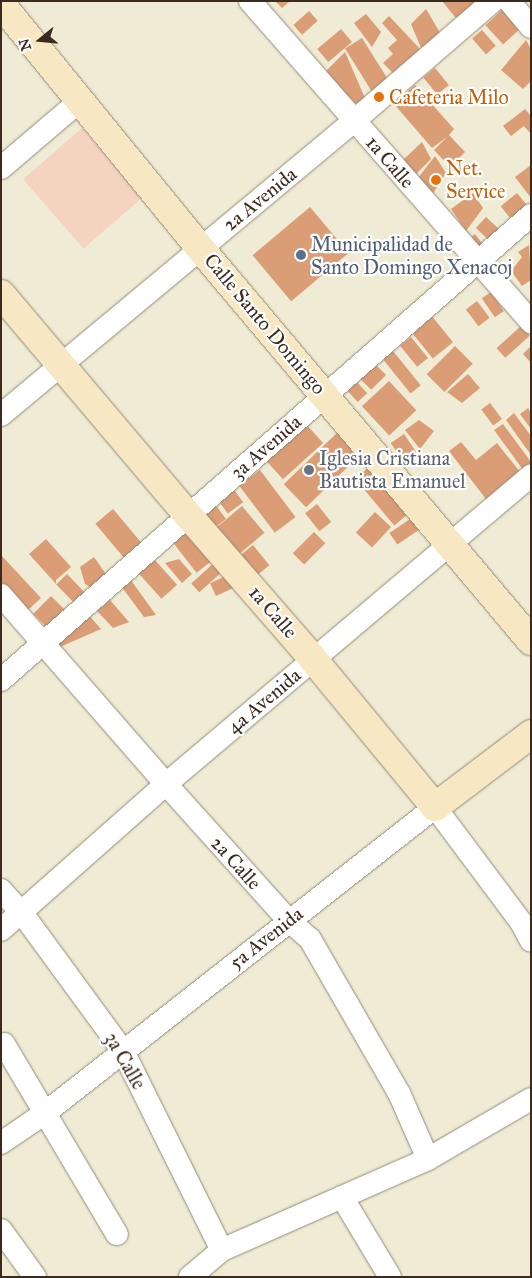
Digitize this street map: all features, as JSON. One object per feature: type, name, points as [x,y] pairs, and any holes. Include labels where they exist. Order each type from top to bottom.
[{"type":"main road","name":"Calle Santo Domingo","points":[[1,4],[200,248],[531,641]]},
{"type":"main road","name":"1a Calle","points":[[1,294],[313,659],[435,807]]},
{"type":"main road","name":"5a Avenida","points":[[435,807],[531,734]]},
{"type":"street","name":"1a Calle","points":[[250,1],[531,322]]},
{"type":"street","name":"2a Avenida","points":[[1,415],[354,121],[494,1]]},
{"type":"street","points":[[509,1],[531,27]]},
{"type":"street","points":[[1,168],[81,100]]},
{"type":"street","name":"3a Avenida","points":[[1,680],[531,215]]},
{"type":"street","name":"4a Avenida","points":[[1,930],[166,784],[449,543],[531,476]]},
{"type":"street","name":"2a Calle","points":[[1,595],[288,920],[310,939],[399,1093],[428,1159]]},
{"type":"street","name":"1a Calle","points":[[435,807],[521,922],[531,941]]},
{"type":"street","name":"5a Avenida","points":[[1,1143],[45,1113],[288,920],[435,807]]},
{"type":"street","name":"3a Calle","points":[[1,890],[22,913],[123,1051],[222,1250]]},
{"type":"street","points":[[4,1044],[117,1234]]},
{"type":"street","points":[[190,1277],[222,1250],[428,1159],[531,1099]]},
{"type":"street","points":[[342,1197],[390,1277]]},
{"type":"street","points":[[1,1230],[35,1277]]},
{"type":"shaded area","points":[[82,128],[142,197],[83,249],[23,179]]},
{"type":"building","points":[[275,1],[290,1],[282,8]]},
{"type":"building","points":[[442,1],[485,1],[460,23]]},
{"type":"building","points":[[426,9],[442,36],[422,50],[411,24]]},
{"type":"building","points":[[503,9],[521,28],[503,44],[485,25]]},
{"type":"building","points":[[309,11],[318,21],[302,35],[293,25]]},
{"type":"building","points":[[366,14],[381,32],[372,47],[354,23]]},
{"type":"building","points":[[389,16],[421,50],[395,75],[383,63],[393,54],[388,48],[397,40],[382,23]]},
{"type":"building","points":[[341,29],[352,42],[328,62],[317,49]]},
{"type":"building","points":[[482,30],[496,46],[486,54],[472,39]]},
{"type":"building","points":[[362,38],[390,82],[373,93],[345,49]]},
{"type":"building","points":[[526,40],[531,49],[531,81],[523,89],[501,70]]},
{"type":"building","points":[[345,52],[365,98],[358,106],[325,72]]},
{"type":"building","points":[[435,68],[449,85],[437,95],[423,77]]},
{"type":"building","points":[[415,85],[454,129],[449,135],[465,152],[450,167],[434,150],[447,137],[432,148],[394,104]]},
{"type":"building","points":[[525,109],[531,116],[531,134],[524,126],[511,136],[503,126]]},
{"type":"building","points":[[422,142],[431,159],[416,174],[403,160]]},
{"type":"building","points":[[435,156],[446,173],[430,198],[418,178]]},
{"type":"building","points":[[531,165],[531,198],[515,177]]},
{"type":"building","points":[[473,193],[483,208],[466,231],[451,209]]},
{"type":"building","points":[[517,193],[530,209],[514,223],[501,206]]},
{"type":"building","name":"Municipalidad de Santo Domingo Xenacoj","points":[[310,207],[349,253],[291,301],[253,255]]},
{"type":"building","points":[[486,217],[501,231],[491,242],[476,228]]},
{"type":"building","points":[[475,234],[485,247],[476,253],[466,241]]},
{"type":"building","points":[[529,245],[531,280],[522,286],[511,271],[522,257],[518,252]]},
{"type":"building","points":[[491,292],[504,311],[495,317],[482,298]]},
{"type":"building","points":[[477,301],[490,318],[478,326],[466,309]]},
{"type":"building","points":[[431,315],[453,342],[433,359],[411,331]]},
{"type":"building","points":[[521,326],[530,336],[505,358],[496,348]]},
{"type":"building","points":[[411,337],[428,358],[417,367],[400,346]]},
{"type":"building","points":[[455,346],[473,364],[444,392],[427,374]]},
{"type":"building","points":[[531,346],[531,363],[523,354]]},
{"type":"building","points":[[393,351],[421,385],[411,393],[383,359]]},
{"type":"building","points":[[374,363],[386,375],[371,390],[359,378]]},
{"type":"building","points":[[468,374],[480,388],[462,403],[447,392]]},
{"type":"building","points":[[355,380],[367,393],[358,402],[345,389]]},
{"type":"building","points":[[389,381],[416,410],[389,435],[362,406]]},
{"type":"building","points":[[490,403],[502,419],[493,426],[481,410]]},
{"type":"building","points":[[528,408],[531,413],[531,429],[520,414]]},
{"type":"building","points":[[514,413],[531,436],[531,455],[506,420]]},
{"type":"building","points":[[419,420],[434,431],[420,449],[405,430]]},
{"type":"building","points":[[305,423],[323,443],[283,479],[265,459]]},
{"type":"building","points":[[503,424],[531,462],[531,466],[524,471],[494,430]]},
{"type":"building","points":[[342,428],[364,451],[306,507],[284,484]]},
{"type":"building","points":[[404,434],[417,453],[404,462],[391,443]]},
{"type":"building","points":[[461,442],[476,460],[497,443],[520,472],[489,503],[449,451]]},
{"type":"building","points":[[375,462],[414,509],[394,525],[355,479]]},
{"type":"building","points":[[260,470],[296,517],[275,533],[239,486]]},
{"type":"building","points":[[232,487],[243,502],[228,514],[217,498]]},
{"type":"building","points":[[214,503],[226,519],[212,529],[200,513]]},
{"type":"building","points":[[317,504],[331,522],[319,531],[305,513]]},
{"type":"building","points":[[242,506],[264,533],[238,555],[215,528]]},
{"type":"building","points":[[113,509],[143,545],[126,560],[95,524]]},
{"type":"building","points":[[375,512],[391,527],[372,547],[356,532]]},
{"type":"building","points":[[416,515],[424,527],[397,545],[389,533]]},
{"type":"building","points":[[189,524],[215,558],[197,573],[170,539]]},
{"type":"building","points":[[314,532],[325,543],[304,565],[293,553]]},
{"type":"building","points":[[46,539],[71,567],[56,580],[56,584],[29,554]]},
{"type":"building","points":[[253,545],[269,565],[253,578],[237,558]]},
{"type":"building","points":[[1,555],[41,598],[27,611],[1,582]]},
{"type":"building","points":[[94,557],[110,580],[95,590],[85,584],[80,567]]},
{"type":"building","points":[[153,558],[177,585],[161,599],[137,572]]},
{"type":"building","points":[[179,559],[192,574],[182,583],[165,563]]},
{"type":"building","points":[[215,562],[223,571],[199,592],[191,583]]},
{"type":"building","points":[[67,574],[86,594],[76,605],[56,584]]},
{"type":"building","points":[[230,574],[236,587],[216,596],[210,583]]},
{"type":"building","points":[[130,579],[156,615],[144,617],[121,586]]},
{"type":"building","points":[[51,596],[66,611],[48,629],[33,614]]},
{"type":"building","points":[[110,600],[129,622],[113,628],[97,611]]},
{"type":"building","points":[[87,613],[101,629],[60,647],[59,639]]},
{"type":"place","name":"Cafeteria Milo","points":[[379,97]]},
{"type":"place","name":"Net. Service","points":[[436,180]]},
{"type":"place","name":"Municipalidad de Santo Domingo Xenacoj","points":[[301,255]]},
{"type":"place","name":"Iglesia Cristiana Bautista Emanuel","points":[[309,470]]}]
